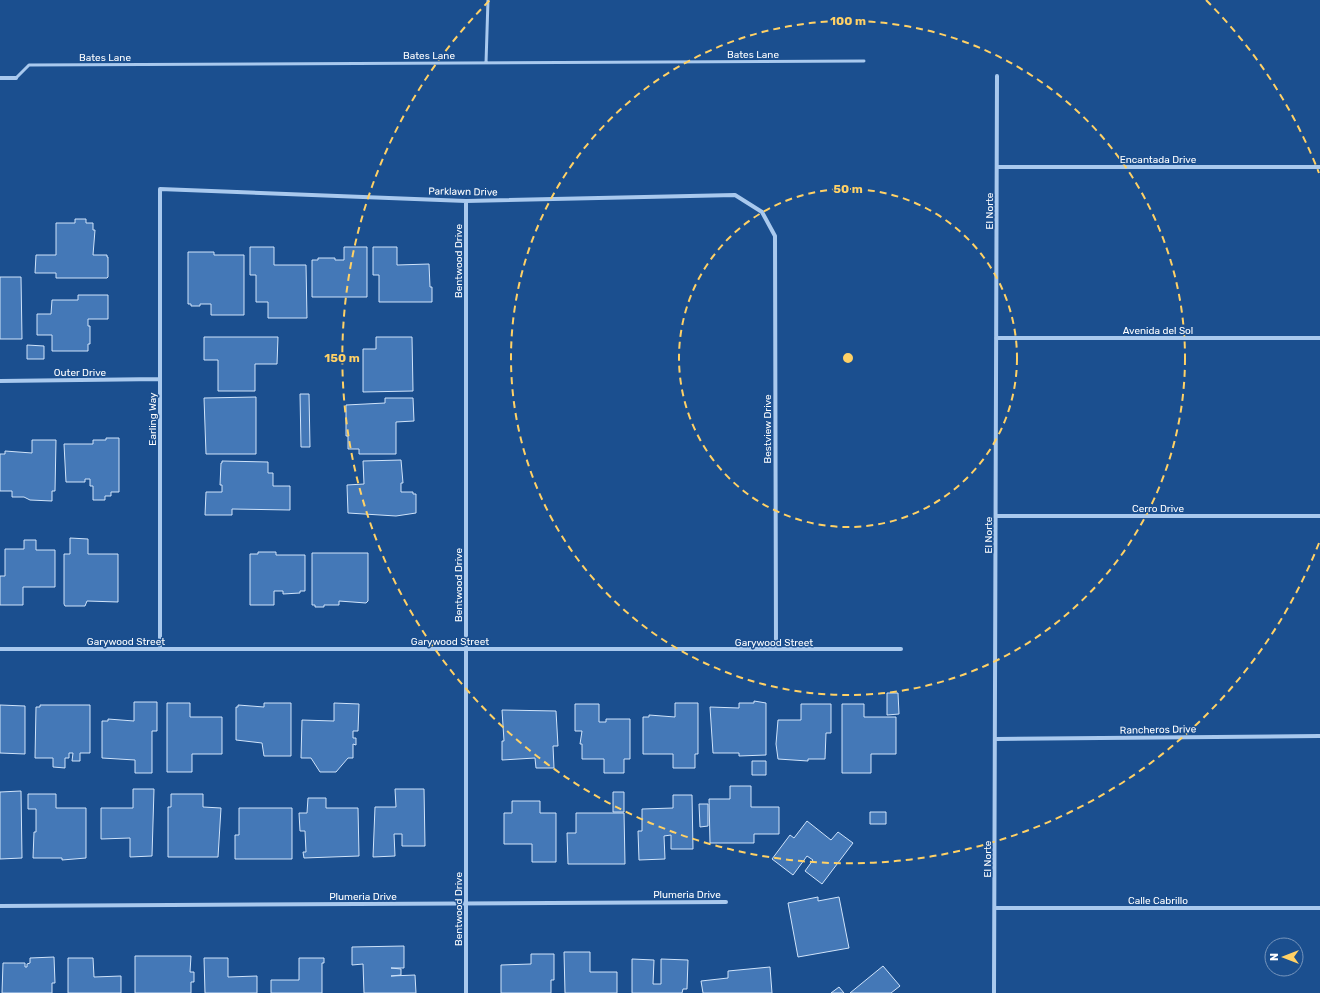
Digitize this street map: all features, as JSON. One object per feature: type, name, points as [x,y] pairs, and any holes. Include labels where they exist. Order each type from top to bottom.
[{"type":"street","name":"El Norte","points":[[994,993],[997,76]]},
{"type":"street","name":"Bates Lane","points":[[0,78],[16,78]]},
{"type":"street","name":"Encantada Drive","points":[[997,167],[1320,167]]},
{"type":"street","name":"Parklawn Drive","points":[[160,189],[466,200],[735,195],[762,212]]},
{"type":"street","name":"Earling Way","points":[[160,189],[160,649]]},
{"type":"street","name":"Bentwood Drive","points":[[466,200],[466,993]]},
{"type":"street","name":"Bestview Drive","points":[[762,212],[775,236],[776,649]]},
{"type":"street","name":"Avenida del Sol","points":[[996,338],[1320,338]]},
{"type":"street","name":"Outer Drive","points":[[0,381],[160,380]]},
{"type":"street","name":"Cerro Drive","points":[[996,516],[1320,516]]},
{"type":"street","name":"Garywood Street","points":[[0,649],[901,649]]},
{"type":"street","name":"Rancheros Drive","points":[[996,739],[1320,736]]},
{"type":"street","name":"Plumeria Drive","points":[[0,906],[726,902]]},
{"type":"street","name":"Calle Cabrillo","points":[[995,908],[1320,908]]},
{"type":"lane","points":[[486,63],[488,0]]},
{"type":"lane","name":"Bates Lane","points":[[16,78],[29,65],[864,61]]},
{"type":"building","points":[[75,219],[86,219],[86,223],[93,223],[93,230],[95,230],[93,255],[107,255],[108,277],[56,278],[56,273],[35,273],[36,255],[56,255],[56,223],[75,223]]},
{"type":"building","points":[[250,247],[274,247],[274,265],[306,265],[307,318],[268,318],[268,302],[256,302],[256,275],[250,275]]},
{"type":"building","points":[[344,247],[367,247],[367,297],[312,297],[312,260],[318,260],[318,258],[335,258],[335,260],[344,260]]},
{"type":"building","points":[[373,247],[397,247],[397,265],[429,264],[432,302],[379,302],[379,275],[373,275]]},
{"type":"building","points":[[188,252],[214,252],[214,255],[244,255],[244,315],[211,315],[211,304],[191,306],[191,304],[188,304]]},
{"type":"building","points":[[0,277],[21,277],[22,339],[0,339]]},
{"type":"building","points":[[78,295],[108,295],[108,319],[88,319],[88,326],[90,326],[90,344],[88,344],[88,351],[52,351],[52,335],[37,335],[37,314],[51,314],[52,300],[78,300]]},
{"type":"building","points":[[204,337],[278,337],[277,364],[255,364],[255,391],[218,391],[218,360],[204,360]]},
{"type":"building","points":[[376,337],[412,337],[413,391],[363,392],[363,349],[376,349]]},
{"type":"building","points":[[27,345],[44,346],[44,359],[27,359]]},
{"type":"building","points":[[300,394],[309,394],[310,447],[301,447]]},
{"type":"building","points":[[256,397],[256,454],[206,454],[204,398]]},
{"type":"building","points":[[385,398],[413,398],[414,421],[396,422],[396,454],[359,454],[359,449],[348,449],[348,436],[346,436],[346,405],[385,403]]},
{"type":"building","points":[[106,438],[119,438],[119,492],[111,492],[111,496],[105,496],[105,500],[93,500],[93,486],[90,486],[90,479],[85,479],[85,482],[66,482],[64,444],[93,444],[93,440],[106,440]]},
{"type":"building","points":[[32,440],[56,440],[55,491],[52,491],[52,501],[12,497],[12,491],[0,491],[0,454],[5,454],[5,451],[32,453]]},
{"type":"building","points":[[401,460],[403,483],[401,483],[401,492],[413,492],[413,494],[416,494],[416,513],[396,516],[348,513],[347,485],[364,484],[363,461]]},
{"type":"building","points":[[222,461],[268,462],[268,473],[273,473],[273,486],[290,486],[290,510],[232,509],[232,515],[205,515],[206,492],[222,492],[222,485],[220,485]]},
{"type":"building","points":[[70,538],[88,539],[88,554],[118,554],[118,602],[87,601],[85,606],[65,606],[64,554],[70,554]]},
{"type":"building","points":[[24,540],[36,540],[36,550],[55,550],[55,587],[23,587],[23,605],[0,605],[0,576],[5,576],[5,549],[24,549]]},
{"type":"building","points":[[258,552],[276,552],[276,555],[305,555],[305,591],[300,591],[300,593],[283,594],[283,591],[274,591],[274,605],[250,605],[250,554],[258,554]]},
{"type":"building","points":[[312,553],[368,553],[368,601],[366,603],[339,601],[339,605],[324,605],[324,607],[315,607],[315,605],[312,605]]},
{"type":"building","points":[[887,693],[898,693],[899,714],[887,715]]},
{"type":"building","points":[[754,701],[766,703],[766,755],[739,756],[739,753],[713,753],[710,707],[739,708],[739,703],[754,703]]},
{"type":"building","points":[[134,702],[157,702],[157,731],[152,731],[152,773],[135,773],[135,760],[102,758],[102,721],[108,721],[108,719],[134,721]]},
{"type":"building","points":[[167,703],[190,703],[190,717],[222,717],[222,754],[192,754],[192,772],[167,772]]},
{"type":"building","points":[[264,703],[291,703],[291,756],[264,756],[262,743],[236,740],[236,707],[238,707],[238,705],[264,707]]},
{"type":"building","points":[[334,703],[359,704],[358,731],[353,731],[353,738],[356,738],[356,745],[353,744],[353,758],[348,758],[336,772],[320,772],[311,758],[301,758],[302,720],[334,721]]},
{"type":"building","points":[[675,703],[698,703],[698,754],[695,754],[695,768],[673,768],[673,754],[643,754],[643,717],[649,717],[649,715],[675,717]]},
{"type":"building","points":[[575,704],[599,704],[599,722],[606,722],[606,719],[630,719],[630,759],[624,759],[624,773],[604,773],[604,759],[582,759],[582,744],[580,744],[582,731],[575,731]]},
{"type":"building","points":[[801,704],[831,704],[831,733],[826,733],[825,759],[808,759],[808,761],[778,759],[776,744],[778,720],[801,720]]},
{"type":"building","points":[[842,704],[864,704],[864,717],[896,717],[896,754],[871,754],[871,773],[842,773]]},
{"type":"building","points":[[0,705],[25,706],[25,754],[0,753]]},
{"type":"building","points":[[40,705],[90,705],[90,753],[80,753],[80,761],[72,761],[73,753],[69,753],[69,758],[65,758],[65,768],[53,767],[53,758],[35,758],[36,707],[40,707]]},
{"type":"building","points":[[502,710],[556,711],[558,746],[553,746],[554,768],[536,768],[535,758],[502,760],[502,741],[504,741]]},
{"type":"building","points":[[752,761],[766,761],[766,775],[752,775]]},
{"type":"building","points":[[730,786],[751,786],[751,807],[779,807],[779,834],[754,834],[754,843],[710,843],[709,799],[730,799]]},
{"type":"building","points":[[133,789],[154,789],[152,856],[130,857],[130,838],[101,839],[101,808],[133,808]]},
{"type":"building","points":[[395,789],[424,789],[425,846],[402,846],[402,834],[394,834],[395,856],[373,857],[375,807],[396,807]]},
{"type":"building","points":[[21,791],[22,858],[0,859],[0,792]]},
{"type":"building","points":[[613,792],[624,792],[624,812],[613,812]]},
{"type":"building","points":[[28,794],[56,794],[56,808],[86,808],[86,858],[62,860],[62,858],[33,858],[34,832],[36,832],[36,809],[28,809]]},
{"type":"building","points":[[171,794],[203,794],[203,807],[221,808],[218,857],[168,857],[168,807],[171,807]]},
{"type":"building","points":[[673,795],[692,795],[693,849],[671,849],[671,835],[664,836],[665,859],[639,860],[638,831],[642,831],[642,809],[673,808]]},
{"type":"building","points":[[308,798],[326,798],[326,808],[358,808],[359,856],[304,858],[303,852],[306,852],[305,831],[300,831],[299,813],[307,813]]},
{"type":"building","points":[[512,801],[540,801],[540,813],[556,813],[556,862],[532,862],[532,844],[504,844],[504,813],[512,813]]},
{"type":"building","points":[[699,804],[708,804],[708,826],[700,827]]},
{"type":"building","points":[[239,808],[292,808],[292,859],[235,859],[235,835],[239,835]]},
{"type":"building","points":[[870,812],[886,812],[886,824],[870,824]]},
{"type":"building","points":[[576,813],[624,813],[625,864],[568,864],[567,833],[576,833]]},
{"type":"building","points":[[807,821],[831,840],[838,832],[853,843],[822,884],[805,871],[813,860],[807,856],[793,875],[772,859],[790,835],[794,838]]},
{"type":"building","points":[[818,897],[818,901],[839,897],[849,948],[798,957],[788,903]]},
{"type":"building","points":[[404,946],[404,968],[391,968],[401,969],[401,975],[391,976],[415,975],[416,993],[364,993],[363,964],[352,965],[352,947]]},
{"type":"building","points":[[564,952],[590,952],[590,972],[617,972],[617,993],[565,993]]},
{"type":"building","points":[[531,954],[554,954],[554,980],[551,980],[551,993],[501,993],[501,965],[531,964]]},
{"type":"building","points":[[135,956],[191,956],[190,972],[194,972],[194,982],[191,982],[191,993],[135,993]]},
{"type":"building","points":[[54,957],[55,983],[52,983],[52,993],[2,993],[3,963],[25,963],[25,967],[27,967],[27,964],[30,963],[30,958]]},
{"type":"building","points":[[68,958],[93,958],[94,977],[121,976],[121,993],[68,993]]},
{"type":"building","points":[[204,958],[228,958],[228,977],[257,976],[257,993],[205,993]]},
{"type":"building","points":[[299,958],[324,958],[324,963],[322,963],[322,993],[271,993],[271,980],[299,980]]},
{"type":"building","points":[[632,959],[654,960],[653,984],[661,984],[661,959],[688,960],[687,989],[683,989],[682,993],[632,993]]},
{"type":"building","points":[[883,966],[900,986],[891,993],[850,993]]},
{"type":"building","points":[[770,967],[772,993],[703,993],[701,981],[728,978],[728,971]]},
{"type":"building","points":[[839,987],[844,993],[831,993]]}]
